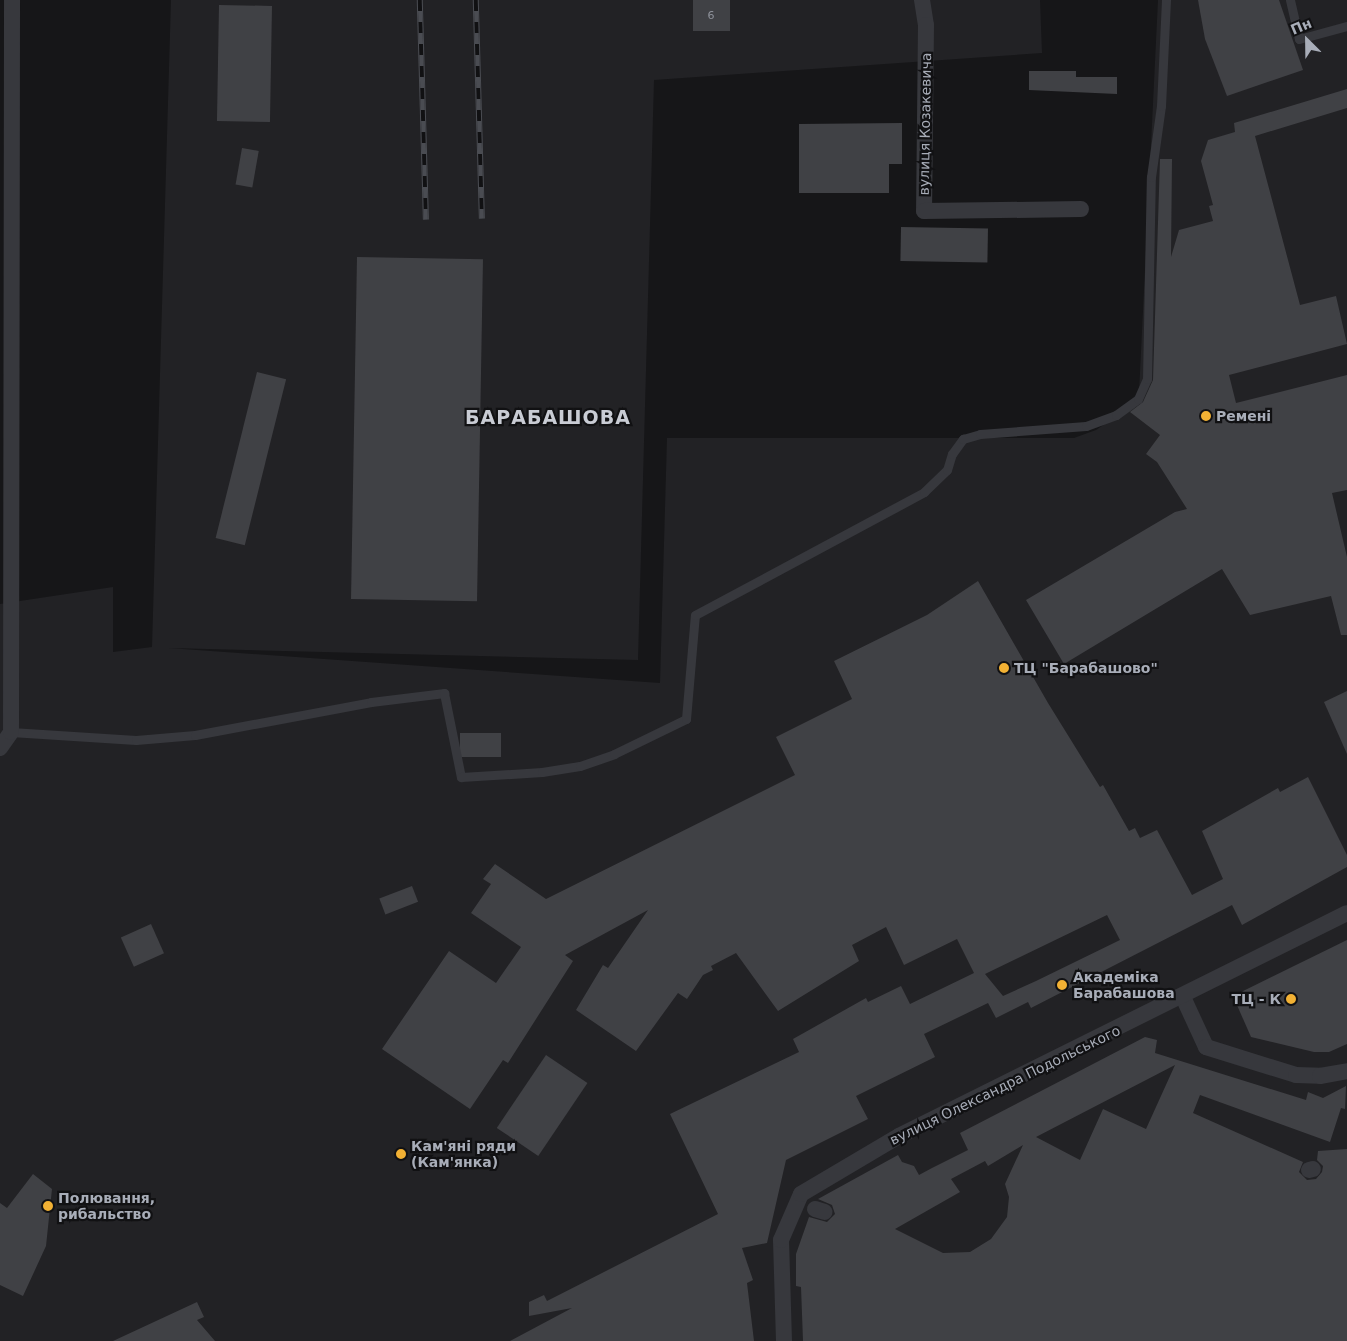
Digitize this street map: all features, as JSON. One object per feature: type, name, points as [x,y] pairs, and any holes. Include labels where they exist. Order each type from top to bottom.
[{"type":"street","points":[[0,748],[11,732],[12,0]]},
{"type":"street","name":"вулиця Козакевича","points":[[922,0],[926,26],[924,212],[1081,209]]},
{"type":"street","name":"вулиця Олександра Подольського","points":[[784,1341],[781,1240],[801,1194],[824,1177],[899,1136],[1183,997],[1347,913]]},
{"type":"street","points":[[1183,997],[1206,1047],[1296,1075],[1330,1076],[1347,1071]]},
{"type":"lane","points":[[11,732],[136,740],[195,735],[371,702],[444,693],[460,777],[542,772],[580,766],[614,754],[686,719],[695,615],[917,497],[947,470],[952,454],[963,439],[980,434],[1086,426],[1116,415],[1138,399],[1147,379],[1151,177],[1162,106],[1166,0]]},
{"type":"lane","points":[[1290,0],[1299,40],[1347,26]]},
{"type":"shaded area","name":"ТЦ \"Барабашово\"","points":[[171,0],[1040,0],[1042,53],[654,80],[638,660],[169,648],[660,683],[667,438],[1074,438],[1096,430],[1121,413],[1139,393],[1158,0],[1347,0],[1347,1341],[0,1341],[0,604],[113,587],[113,652],[152,647]]},
{"type":"building","points":[[693,0],[730,0],[730,31],[693,31]]},
{"type":"building","points":[[1198,0],[1279,0],[1303,70],[1227,96],[1205,39]]},
{"type":"building","points":[[219,5],[272,6],[270,122],[217,121]]},
{"type":"building","points":[[1029,71],[1076,71],[1076,77],[1117,77],[1117,94],[1029,90]]},
{"type":"building","points":[[1347,89],[1347,108],[1255,136],[1300,305],[1336,296],[1347,344],[1229,375],[1236,403],[1347,375],[1347,490],[1332,493],[1347,557],[1347,635],[1341,635],[1331,596],[1250,615],[1222,569],[1064,664],[1026,600],[1175,512],[1187,509],[1157,462],[1146,454],[1160,435],[1130,412],[1143,402],[1153,380],[1160,159],[1172,159],[1171,257],[1179,230],[1213,221],[1209,206],[1213,205],[1201,161],[1208,140],[1235,132],[1234,123]]},
{"type":"building","points":[[902,123],[902,164],[889,164],[889,193],[799,193],[799,124]]},
{"type":"building","points":[[242,148],[259,151],[252,187],[236,184]]},
{"type":"building","points":[[901,227],[988,229],[987,263],[900,261]]},
{"type":"building","points":[[357,257],[483,259],[477,601],[351,599]]},
{"type":"building","points":[[257,372],[286,379],[245,545],[216,538]]},
{"type":"building","points":[[978,581],[1048,703],[1100,787],[1103,785],[1129,831],[1135,828],[1140,838],[1157,830],[1192,895],[1223,879],[1202,831],[1278,788],[1280,792],[1308,777],[1347,855],[1347,867],[1242,925],[1232,905],[1031,1008],[1028,1002],[996,1018],[988,1003],[924,1034],[935,1057],[856,1096],[868,1119],[786,1160],[767,1243],[742,1248],[753,1280],[747,1283],[754,1341],[510,1341],[572,1308],[529,1316],[529,1302],[544,1295],[547,1301],[718,1214],[670,1114],[799,1052],[793,1039],[866,998],[868,1002],[901,986],[910,1004],[974,973],[957,939],[904,965],[886,927],[852,945],[859,961],[778,1011],[736,953],[711,966],[713,970],[703,975],[687,999],[678,993],[636,1051],[576,1010],[603,965],[608,968],[648,910],[565,955],[573,961],[508,1063],[503,1060],[470,1109],[382,1049],[449,951],[496,983],[521,947],[471,913],[491,884],[483,879],[495,864],[546,899],[795,775],[776,737],[852,699],[834,661],[927,615]],"holes":[[[1107,915],[1120,940],[1003,996],[985,974]]]},
{"type":"building","points":[[1347,691],[1347,754],[1324,702]]},
{"type":"building","points":[[460,733],[501,733],[501,757],[460,757]]},
{"type":"building","points":[[412,886],[418,902],[385,914],[379,899]]},
{"type":"building","points":[[151,924],[164,953],[134,967],[121,937]]},
{"type":"building","name":"ТЦ - К","points":[[1347,940],[1347,1044],[1329,1052],[1314,1052],[1251,1037],[1233,996]]},
{"type":"building","points":[[1145,1037],[1157,1040],[1155,1053],[1306,1100],[1308,1092],[1323,1098],[1346,1086],[1345,1109],[1341,1108],[1330,1142],[1200,1095],[1193,1113],[1303,1162],[1299,1172],[1307,1180],[1316,1179],[1322,1172],[1323,1166],[1317,1160],[1318,1151],[1347,1149],[1347,1341],[803,1341],[801,1287],[796,1286],[796,1254],[809,1217],[827,1222],[835,1214],[832,1205],[818,1199],[898,1155],[902,1162],[914,1166],[919,1175],[968,1150],[960,1133]],"holes":[[[1175,1065],[1146,1129],[1103,1109],[1080,1160],[1036,1137]],[[1023,1145],[1005,1184],[1009,1197],[1007,1217],[991,1239],[970,1252],[943,1253],[895,1229],[960,1192],[951,1179],[985,1161],[988,1166]]]},
{"type":"building","points":[[546,1055],[587,1083],[538,1156],[497,1128]]},
{"type":"building","points":[[33,1174],[52,1189],[46,1246],[23,1296],[0,1285],[0,1203],[7,1208]]},
{"type":"building","points":[[197,1302],[204,1317],[197,1320],[215,1341],[113,1341]]},
{"type":"railway","points":[[420,0],[426,220]]},
{"type":"railway","points":[[476,0],[482,219]]},
{"type":"place","name":"Ремені","points":[[1206,416]]},
{"type":"place","name":"ТЦ \"Барабашово\"","points":[[1004,668]]},
{"type":"place","name":"Академіка Барабашова","points":[[1062,985]]},
{"type":"place","name":"ТЦ - К","points":[[1291,999]]},
{"type":"place","name":"Кам'яні ряди (Кам'янка)","points":[[401,1154]]},
{"type":"place","name":"Полювання, рибальство","points":[[48,1206]]},
{"type":"district","name":"БАРАБАШОВА","points":[[548,418]]}]
